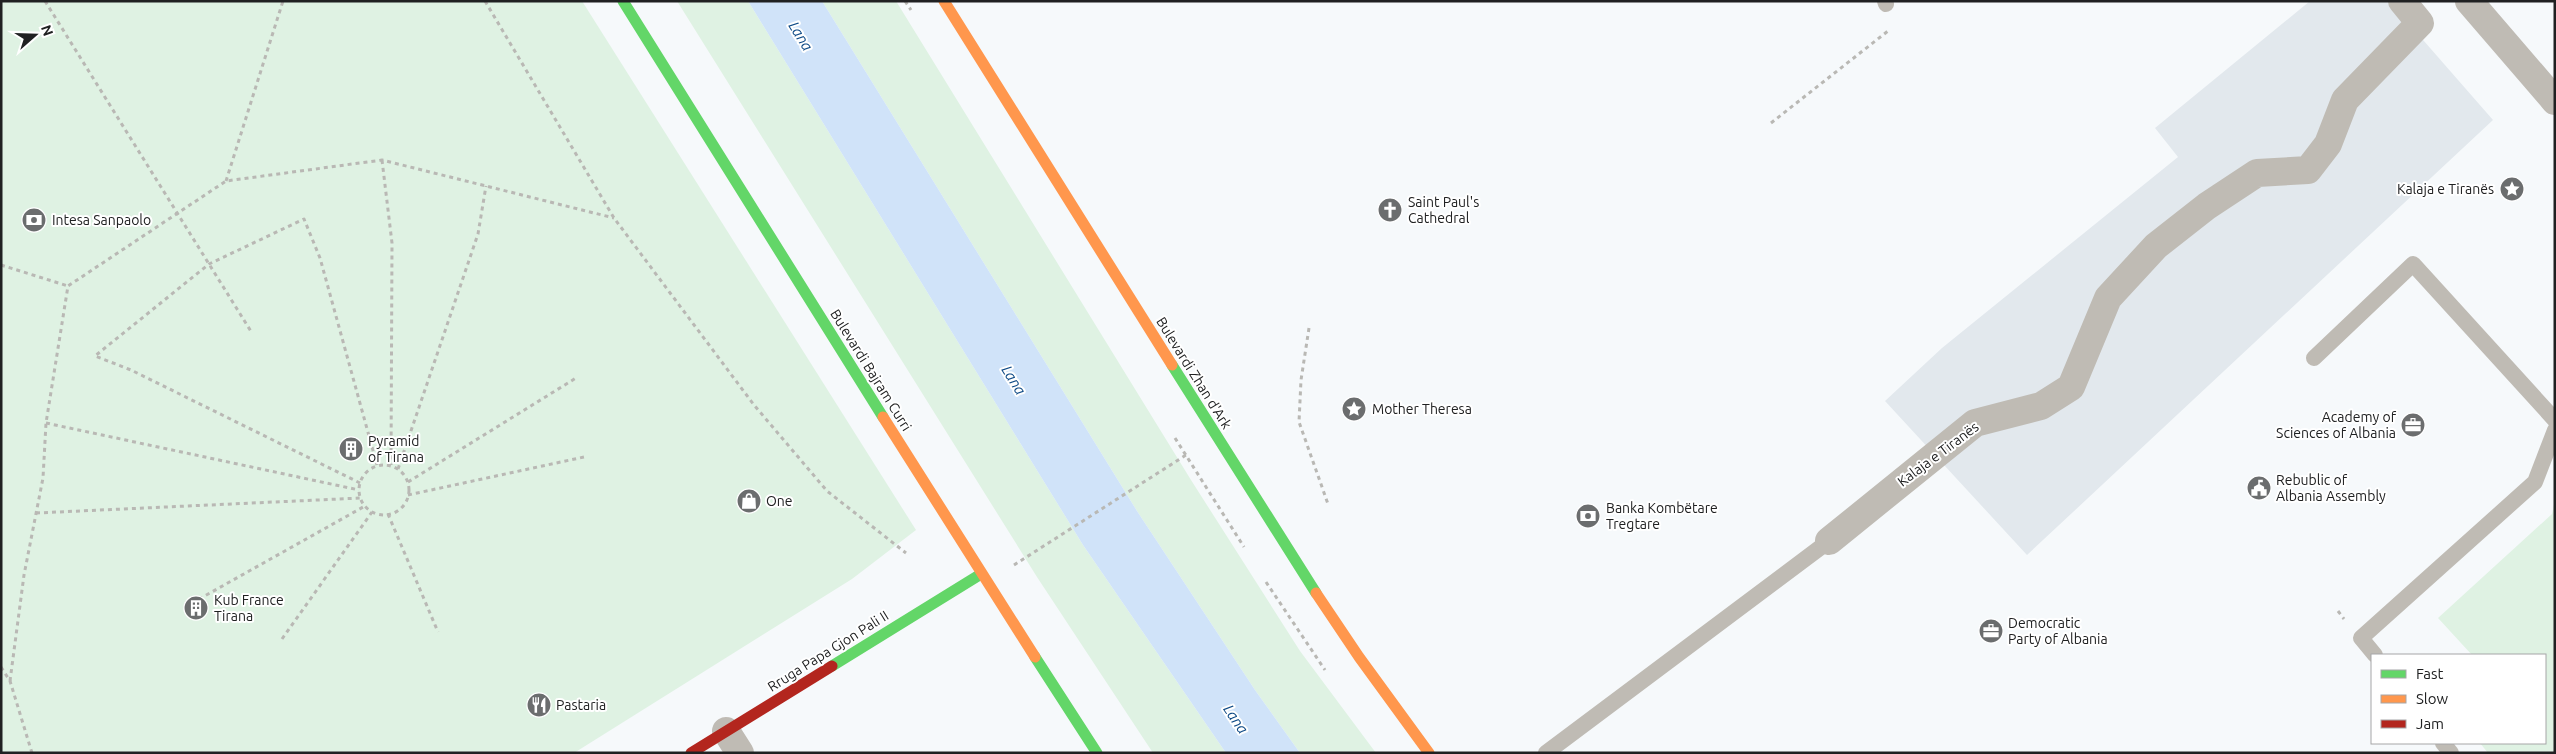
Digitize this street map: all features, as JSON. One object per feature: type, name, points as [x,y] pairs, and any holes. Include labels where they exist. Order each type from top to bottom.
[{"type":"main road","name":"Bulevardi Bajram Curri","points":[[623,1],[980,574],[1097,753]]},
{"type":"main road","name":"Bulevardi Zhan d'Ark","points":[[944,1],[1288,551],[1359,657],[1430,753]]},
{"type":"main road","name":"Rruga Papa Gjon Pali II","points":[[690,753],[733,742],[980,574]]},
{"type":"street","name":"Kalaja e Tiranës","points":[[1829,541],[1975,422],[2041,406],[2071,387],[2108,298],[2156,246],[2192,217],[2257,173],[2308,170],[2328,144],[2345,100],[2420,23],[2402,1]]},
{"type":"street","points":[[2469,1],[2555,101]]},
{"type":"lane","points":[[2314,358],[2413,264],[2555,420]]},
{"type":"lane","points":[[2374,654],[2361,638],[2536,482],[2555,430]]},
{"type":"lane","points":[[1546,753],[1829,541]]},
{"type":"path","points":[[45,1],[252,333]]},
{"type":"path","points":[[226,181],[283,1]]},
{"type":"path","points":[[485,1],[614,218],[754,405],[827,491],[906,553]]},
{"type":"path","points":[[1770,123],[1899,23],[1886,3]]},
{"type":"path","points":[[382,160],[392,243],[391,465]]},
{"type":"path","points":[[10,681],[24,575],[43,478],[46,423],[68,286],[226,181],[382,160],[614,218]]},
{"type":"path","points":[[398,469],[478,234],[486,186]]},
{"type":"path","points":[[360,483],[131,370],[95,356],[209,264],[304,219],[320,258],[377,465]]},
{"type":"path","points":[[1,265],[68,286]]},
{"type":"path","points":[[1309,328],[1301,380],[1299,422],[1328,504]]},
{"type":"path","points":[[408,482],[576,378]]},
{"type":"path","points":[[46,423],[359,490]]},
{"type":"path","points":[[408,495],[584,457]]},
{"type":"path","points":[[1014,565],[1180,459]]},
{"type":"path","points":[[377,465],[391,465],[398,469],[408,482],[408,495],[402,508],[388,514],[372,512],[360,498],[359,490],[363,475],[377,465]]},
{"type":"path","points":[[36,513],[360,498]]},
{"type":"path","points":[[185,607],[365,506]]},
{"type":"path","points":[[282,640],[372,512]]},
{"type":"path","points":[[388,514],[438,632]]},
{"type":"path","points":[[1,667],[10,681],[32,753]]},
{"type":"shaded area","points":[[2310,1],[2389,1],[2493,120],[2027,555],[1885,401],[1942,348],[2178,157],[2155,128]]},
{"type":"green space","points":[[1,1],[582,1],[916,530],[852,579],[574,753],[1,753]]},
{"type":"green space","points":[[677,1],[748,1],[1083,545],[1226,753],[1153,753],[1037,577]]},
{"type":"green space","points":[[822,1],[896,1],[1191,480],[1300,651],[1376,753],[1300,753],[1255,690],[1137,511]]},
{"type":"green space","points":[[2555,500],[2555,753],[2488,753],[2481,744],[2546,744],[2546,654],[2471,654],[2438,618],[2552,514]]},
{"type":"water","name":"Lana","points":[[748,1],[822,1],[1137,511],[1255,690],[1300,753],[1226,753],[1083,545]]},
{"type":"traffic: fast","points":[[623,1],[883,417]]},
{"type":"traffic: fast","points":[[1172,365],[1316,593]]},
{"type":"traffic: fast","points":[[832,666],[981,574]]},
{"type":"traffic: fast","points":[[1035,657],[1097,753]]},
{"type":"traffic: slow","points":[[944,1],[1172,365]]},
{"type":"traffic: slow","points":[[883,417],[1035,657]]},
{"type":"traffic: slow","points":[[1316,593],[1359,657],[1429,753]]},
{"type":"traffic: jam","points":[[691,753],[832,666]]},
{"type":"place","name":"Kalaja e Tiranës","points":[[2512,189]]},
{"type":"place","name":"Saint Paul's Cathedral","points":[[1390,210]]},
{"type":"place","name":"Intesa Sanpaolo","points":[[34,220]]},
{"type":"place","name":"Mother Theresa","points":[[1354,409]]},
{"type":"place","name":"Academy of Sciences of Albania","points":[[2413,425]]},
{"type":"place","name":"Pyramid of Tirana","points":[[351,449]]},
{"type":"place","name":"Rebublic of Albania Assembly","points":[[2259,488]]},
{"type":"place","name":"One","points":[[749,501]]},
{"type":"place","name":"Banka Kombëtare Tregtare","points":[[1588,516]]},
{"type":"place","name":"Kub France Tirana","points":[[196,608]]},
{"type":"place","name":"Democratic Party of Albania","points":[[1991,631]]},
{"type":"place","name":"Pastaria","points":[[539,705]]}]
